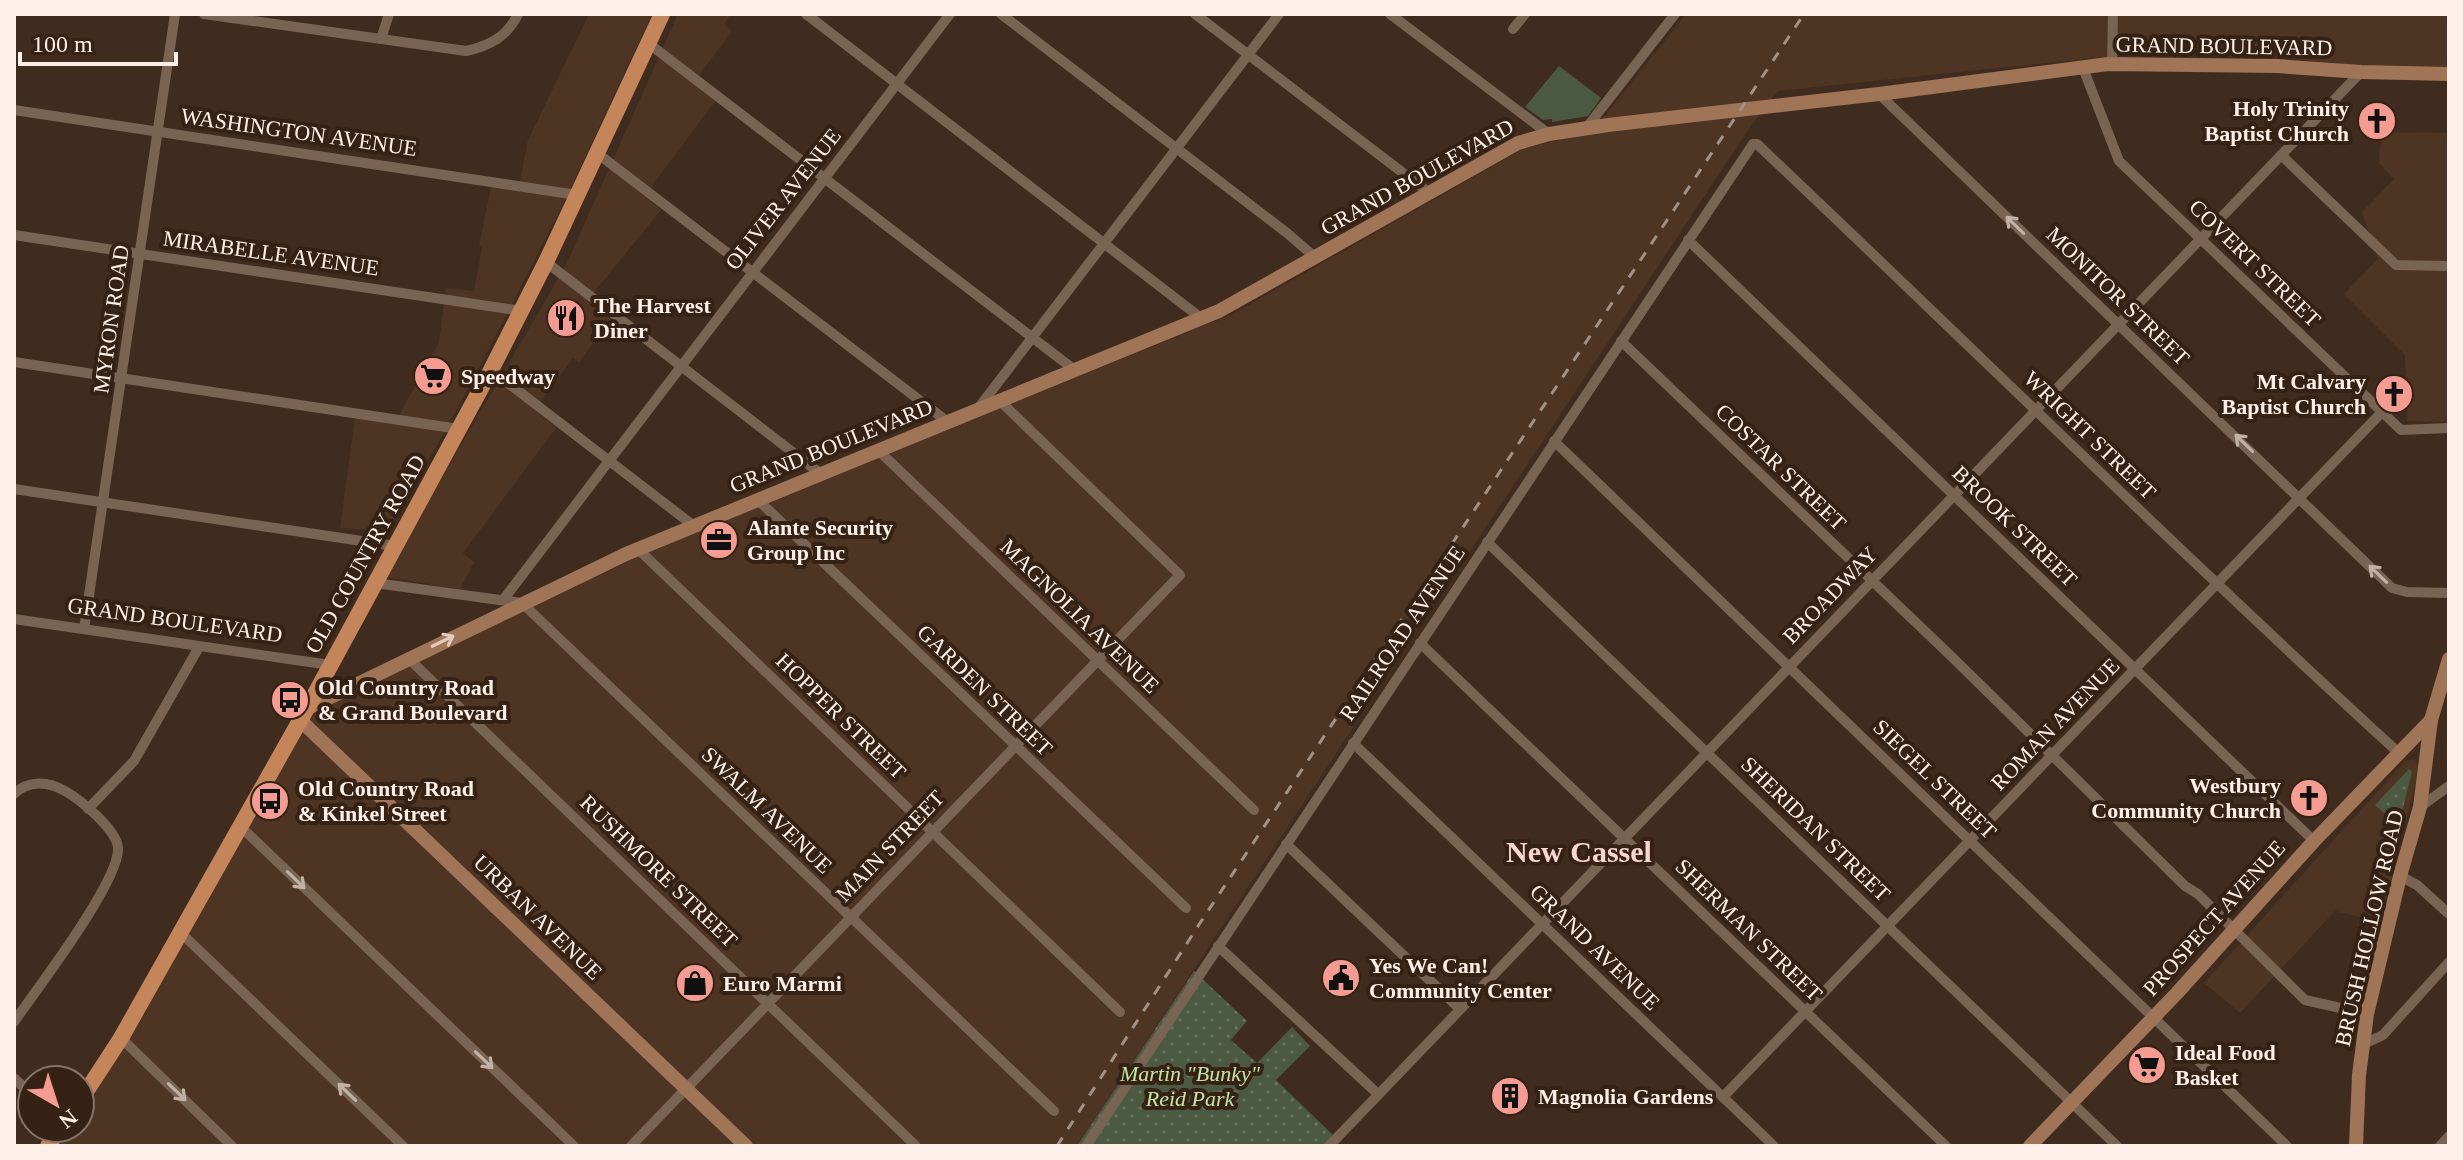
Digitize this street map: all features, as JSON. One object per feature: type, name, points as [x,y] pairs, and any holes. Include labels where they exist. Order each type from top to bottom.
[{"type":"main road","name":"OLD COUNTRY ROAD","points":[[96,1076],[121,1038],[303,715],[491,370],[546,262],[662,14]]},
{"type":"street","name":"MYRON ROAD","points":[[84,629],[175,14]]},
{"type":"street","points":[[204,14],[281,19],[381,39],[466,51],[488,46],[508,31],[518,14]]},
{"type":"street","points":[[381,39],[389,14]]},
{"type":"street","points":[[806,14],[1201,318]]},
{"type":"street","name":"OLIVER AVENUE","points":[[503,600],[950,14]]},
{"type":"street","points":[[1001,14],[1316,258]]},
{"type":"street","points":[[1195,14],[1428,192]]},
{"type":"street","points":[[976,412],[1279,14]]},
{"type":"street","points":[[1390,14],[1549,134]]},
{"type":"street","points":[[1513,29],[1525,14]]},
{"type":"street","points":[[1587,127],[1675,14]]},
{"type":"street","points":[[2112,64],[2113,14]]},
{"type":"street","points":[[648,43],[1076,371]]},
{"type":"street","name":"GRAND BOULEVARD","points":[[303,715],[408,658],[638,549],[1076,371],[1247,297],[1505,149],[1549,134],[2112,64],[2277,66],[2449,74]]},
{"type":"street","name":"COVERT STREET","points":[[2083,68],[2119,161],[2401,430],[2449,428]]},
{"type":"street","name":"BROADWAY","points":[[1329,1146],[2361,72]]},
{"type":"street","name":"MONITOR STREET","points":[[1873,95],[2118,324],[2392,588],[2407,592],[2449,593]]},
{"type":"street","name":"WASHINGTON AVENUE","points":[[14,110],[577,195]]},
{"type":"street","name":"RAILROAD AVENUE","points":[[1086,1146],[1753,144]]},
{"type":"street","name":"WRIGHT STREET","points":[[1753,144],[1757,144],[2217,584],[2400,754]]},
{"type":"street","points":[[597,153],[948,422]]},
{"type":"street","points":[[2281,155],[2396,265],[2449,266]]},
{"type":"street","name":"MIRABELLE AVENUE","points":[[14,235],[522,311]]},
{"type":"street","name":"BROOK STREET","points":[[1688,240],[2314,841]]},
{"type":"street","points":[[546,262],[821,474]]},
{"type":"street","name":"COSTAR STREET","points":[[1621,341],[2305,1000],[2367,1014]]},
{"type":"street","points":[[14,362],[459,429]]},
{"type":"street","points":[[491,370],[694,526]]},
{"type":"street","name":"MAIN STREET","points":[[631,1146],[1180,575],[1000,401]]},
{"type":"street","name":"ROMAN AVENUE","points":[[1723,1097],[2382,412]]},
{"type":"street","name":"SIEGEL STREET","points":[[1554,441],[2287,1146]]},
{"type":"street","name":"MAGNOLIA AVENUE","points":[[879,451],[1254,810]]},
{"type":"street","points":[[14,489],[395,546]]},
{"type":"street","name":"GARDEN STREET","points":[[758,500],[1186,908]]},
{"type":"street","name":"SHERIDAN STREET","points":[[1487,542],[2117,1146]]},
{"type":"street","name":"HOPPER STREET","points":[[638,549],[1120,1012]]},
{"type":"street","points":[[375,583],[522,603]]},
{"type":"street","name":"SWALM AVENUE","points":[[522,603],[1054,1111]]},
{"type":"street","name":"GRAND BOULEVARD","points":[[14,619],[330,665]]},
{"type":"street","name":"SHERMAN STREET","points":[[1420,643],[1946,1146]]},
{"type":"street","points":[[88,809],[134,761],[199,647]]},
{"type":"street","name":"RUSHMORE STREET","points":[[408,658],[916,1146]]},
{"type":"street","name":"BRUSH HOLLOW ROAD","points":[[2356,1146],[2359,1075],[2367,1014],[2420,807],[2431,720],[2449,659]]},
{"type":"street","name":"URBAN AVENUE","points":[[303,715],[746,1146]]},
{"type":"street","name":"PROSPECT AVENUE","points":[[2030,1146],[2431,720]]},
{"type":"street","name":"GRAND AVENUE","points":[[1353,743],[1774,1146]]},
{"type":"street","points":[[14,794],[28,784],[43,783],[64,790],[115,835],[118,847],[117,861],[80,928],[14,1022]]},
{"type":"street","points":[[2420,807],[2449,786]]},
{"type":"street","points":[[240,826],[574,1146]]},
{"type":"street","points":[[1286,844],[1460,1009]]},
{"type":"street","points":[[2400,876],[2417,885],[2449,914]]},
{"type":"street","points":[[180,932],[403,1146]]},
{"type":"street","points":[[1218,946],[1378,1094]]},
{"type":"street","points":[[2364,1044],[2383,1035],[2449,962]]},
{"type":"street","points":[[121,1038],[232,1146]]},
{"type":"street","points":[[2440,1146],[2449,1136]]},
{"type":"shaded area","points":[[589,14],[652,14],[567,196],[505,318],[447,428],[387,531],[340,528],[355,418],[396,421],[439,342],[446,288],[474,291],[482,248],[479,246],[492,183],[519,186],[528,140]]},
{"type":"shaded area","points":[[678,14],[731,14],[724,24],[732,31],[694,82],[716,100],[645,195],[661,210],[587,301],[611,320],[579,362],[573,358],[534,410],[556,428],[463,553],[474,562],[460,589],[384,577],[566,265]]},
{"type":"shaded area","points":[[1686,14],[2449,14],[2449,75],[2172,50],[1778,91],[1752,124],[1077,1146],[57,1146],[96,1144],[96,1091],[314,713],[663,545],[1233,314],[1523,149],[1593,131]]},
{"type":"shaded area","points":[[2381,132],[2449,133],[2449,422],[2407,421],[2405,355],[2344,294],[2378,259],[2362,212],[2394,179],[2379,163]]},
{"type":"shaded area","points":[[2415,759],[2419,770],[2380,922],[2335,911],[2240,1013],[2204,983],[2405,761]]},
{"type":"green space","points":[[1559,66],[1601,98],[1588,116],[1552,122],[1552,119],[1543,120],[1525,107]]},
{"type":"green space","points":[[2409,769],[2412,772],[2400,820],[2385,814],[2375,805]]},
{"type":"green space","name":"Martin \"Bunky\" Reid Park","points":[[1194,971],[1247,1021],[1231,1040],[1257,1063],[1292,1027],[1310,1046],[1276,1080],[1334,1136],[1324,1146],[1077,1146]]},
{"type":"railway","points":[[1057,1146],[1200,923],[1804,14]]},
{"type":"place","name":"Holy Trinity Baptist Church","points":[[2377,121]]},
{"type":"place","name":"The Harvest Diner","points":[[566,318]]},
{"type":"place","name":"Speedway","points":[[433,376]]},
{"type":"place","name":"Mt Calvary Baptist Church","points":[[2394,394]]},
{"type":"place","name":"Alante Security Group Inc","points":[[719,540]]},
{"type":"place","name":"Old Country Road & Grand Boulevard","points":[[290,700]]},
{"type":"place","name":"Westbury Community Church","points":[[2309,798]]},
{"type":"place","name":"Old Country Road & Kinkel Street","points":[[270,801]]},
{"type":"place","name":"Yes We Can! Community Center","points":[[1341,978]]},
{"type":"place","name":"Euro Marmi","points":[[695,983]]},
{"type":"place","name":"Ideal Food Basket","points":[[2147,1065]]},
{"type":"place","name":"Magnolia Gardens","points":[[1510,1096]]},
{"type":"district","name":"New Cassel","points":[[1579,851]]}]
